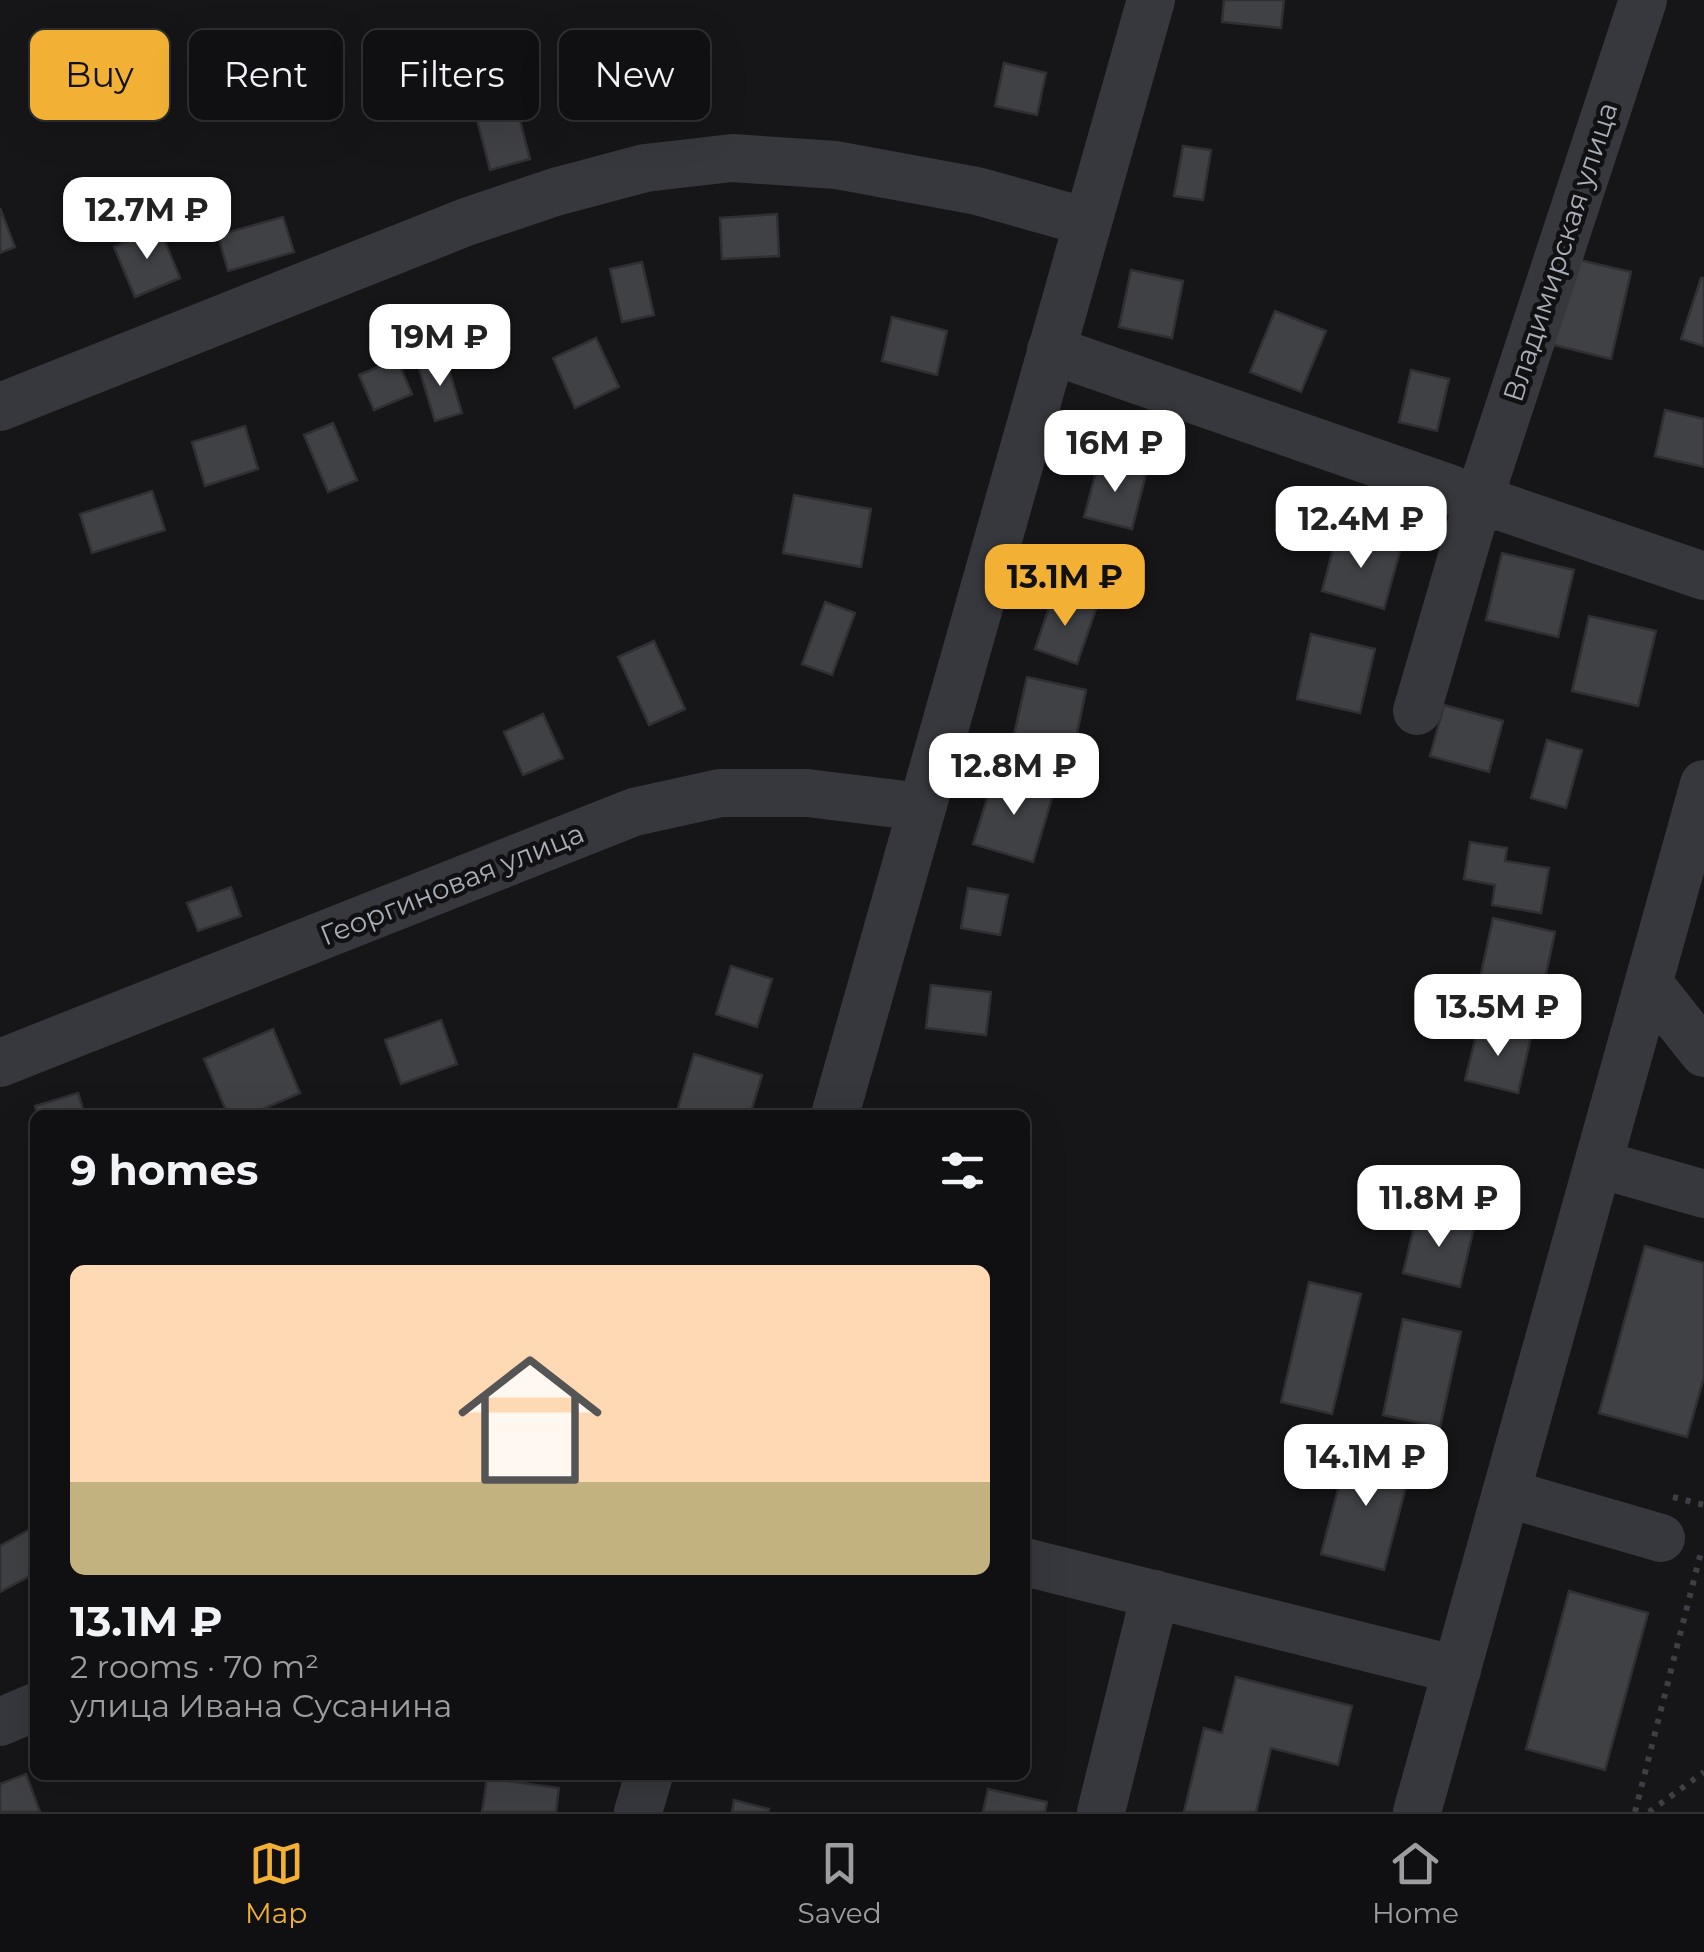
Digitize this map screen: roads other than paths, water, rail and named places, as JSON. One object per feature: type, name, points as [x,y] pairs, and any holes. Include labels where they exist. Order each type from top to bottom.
[{"type":"street","points":[[836,1110],[1151,0]]},
{"type":"street","name":"Владимирская улица","points":[[1417,711],[1478,505],[1643,0]]},
{"type":"street","points":[[0,407],[466,222],[555,192],[645,168],[732,158],[836,165],[976,191],[1088,222]]},
{"type":"street","points":[[1051,350],[1451,490],[1478,505],[1502,508],[1704,576]]},
{"type":"street","points":[[1417,1812],[1704,784]]},
{"type":"street","name":"Георгиновая улица","points":[[0,1062],[634,812],[720,793],[807,793],[922,807]]},
{"type":"street","points":[[1649,984],[1704,1053]]},
{"type":"street","points":[[1598,1164],[1704,1194]]},
{"type":"street","points":[[1506,1494],[1682,1540]]},
{"type":"street","points":[[1030,1563],[1457,1670]]},
{"type":"street","points":[[1101,1812],[1156,1594]]},
{"type":"street","points":[[0,1722],[30,1708]]},
{"type":"street","points":[[638,1812],[648,1780]]}]
